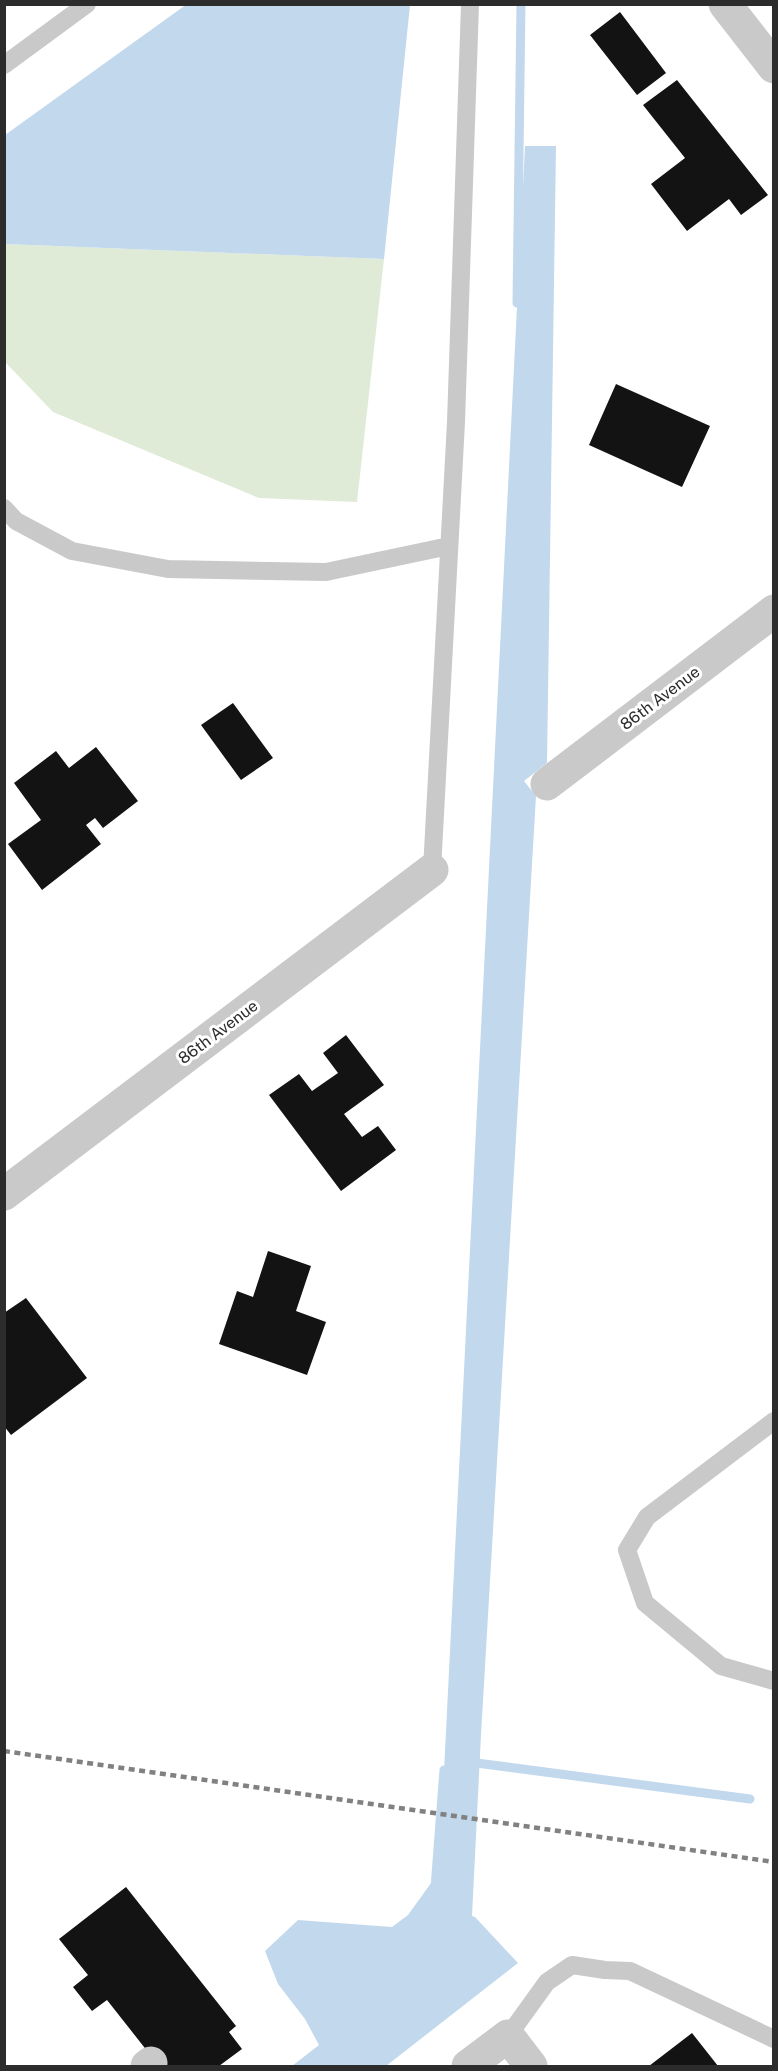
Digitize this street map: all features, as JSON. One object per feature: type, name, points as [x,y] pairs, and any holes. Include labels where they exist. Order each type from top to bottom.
[{"type":"street","points":[[725,4],[774,67]]},
{"type":"street","name":"86th Avenue","points":[[547,784],[774,611]]},
{"type":"street","name":"86th Avenue","points":[[4,1194],[432,870]]},
{"type":"street","points":[[468,2067],[508,2036],[531,2067]]},
{"type":"lane","points":[[4,64],[87,4]]},
{"type":"lane","points":[[432,870],[456,422],[470,4]]},
{"type":"lane","points":[[4,508],[16,521],[72,551],[168,570],[326,572],[449,546]]},
{"type":"lane","points":[[774,1421],[647,1517],[627,1550],[645,1603],[721,1666],[774,1681]]},
{"type":"lane","points":[[508,2036],[547,1982],[572,1965],[630,1971],[774,2039]]},
{"type":"green space","points":[[5,244],[384,259],[357,502],[259,498],[53,412],[5,362]]},
{"type":"water","points":[[187,4],[410,5],[384,259],[5,244],[5,135]]},
{"type":"water","points":[[525,146],[556,146],[547,763],[524,781],[536,796],[472,1916],[518,1963],[386,2066],[292,2066],[319,2045],[305,2019],[278,1984],[265,1951],[298,1920],[392,1927],[408,1915],[439,1872]]},
{"type":"building","points":[[620,12],[666,73],[637,95],[590,35]]},
{"type":"building","points":[[677,80],[768,195],[741,215],[729,199],[687,231],[651,184],[685,158],[643,105]]},
{"type":"building","points":[[616,384],[710,426],[682,487],[589,445]]},
{"type":"building","points":[[233,703],[273,758],[241,780],[201,725]]},
{"type":"building","points":[[96,747],[138,801],[103,828],[95,818],[86,825],[101,844],[42,890],[8,844],[41,820],[14,783],[56,751],[69,768]]},
{"type":"building","points":[[346,1035],[384,1085],[344,1114],[362,1137],[378,1126],[396,1150],[341,1191],[269,1095],[299,1074],[312,1091],[338,1073],[323,1053]]},
{"type":"building","points":[[268,1251],[311,1266],[296,1311],[326,1322],[307,1375],[219,1344],[237,1291],[253,1297]]},
{"type":"building","points":[[26,1298],[87,1378],[11,1435],[4,1426],[4,1313]]},
{"type":"building","points":[[126,1887],[236,2026],[229,2032],[242,2049],[219,2066],[159,2066],[107,2000],[92,2011],[73,1987],[88,1975],[59,1939]]},
{"type":"building","points":[[692,2033],[718,2066],[649,2066]]},
{"type":"waterway","points":[[517,303],[521,4]]},
{"type":"waterway","points":[[469,1762],[750,1799]]},
{"type":"waterway","points":[[435,1888],[444,1770]]},
{"type":"railway","points":[[4,1751],[774,1862]]}]
